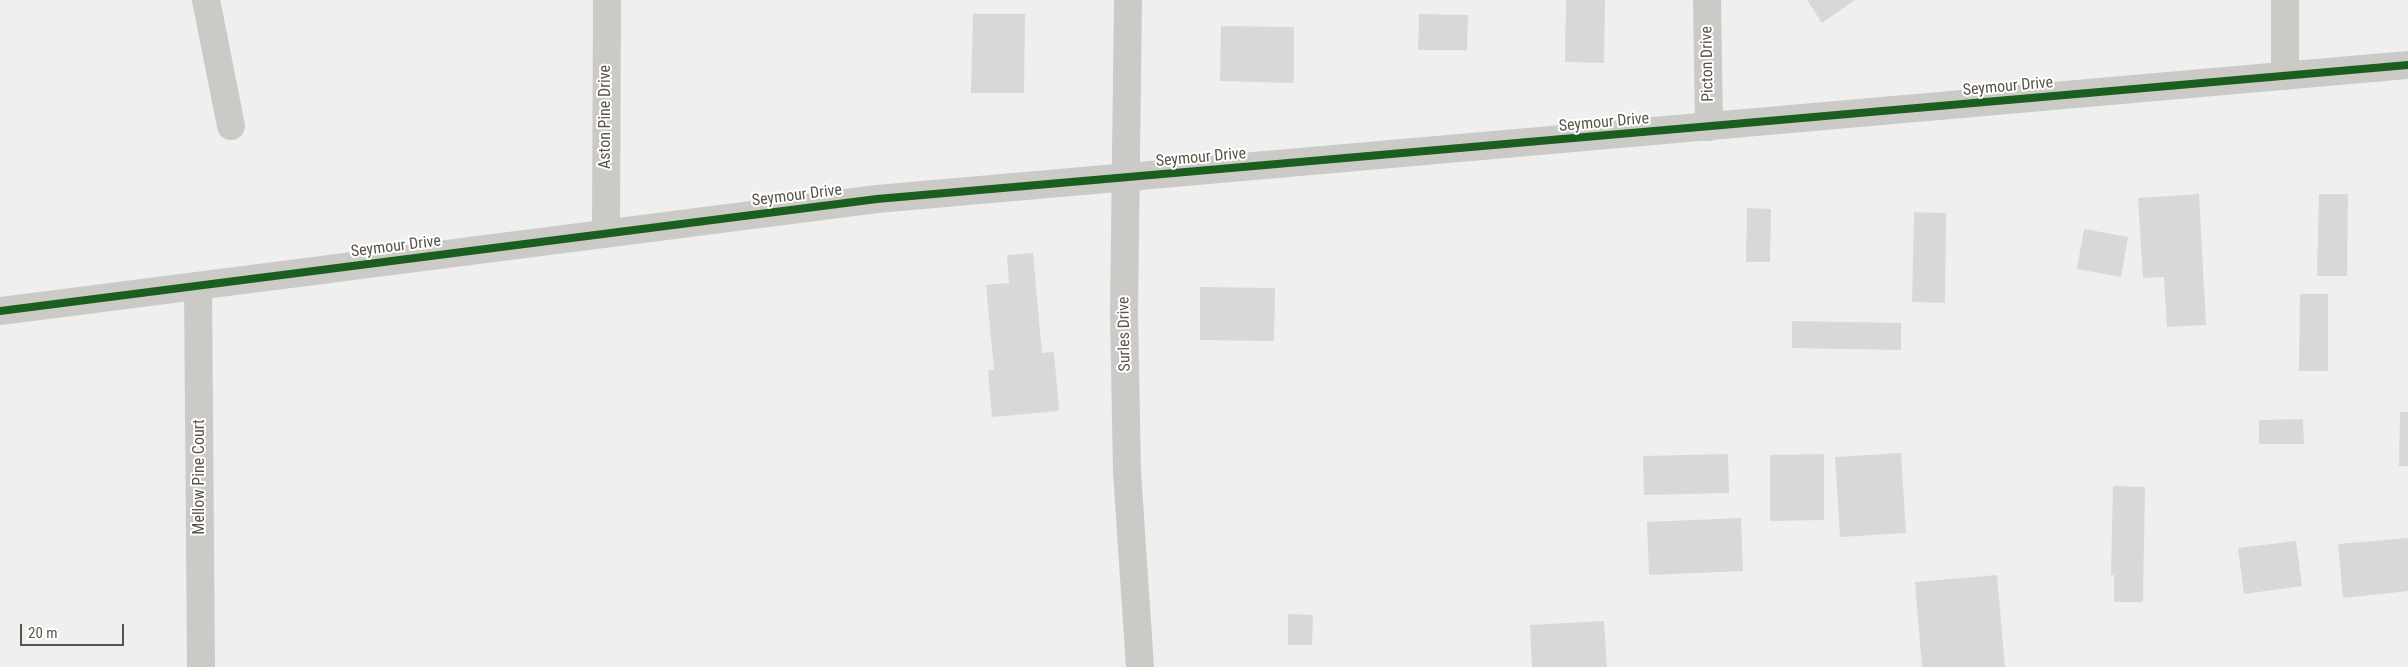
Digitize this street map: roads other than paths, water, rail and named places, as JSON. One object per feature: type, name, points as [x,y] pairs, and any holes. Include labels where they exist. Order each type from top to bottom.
[{"type":"street","points":[[206,0],[231,126]]},
{"type":"street","name":"Aston Pine Drive","points":[[606,234],[607,0]]},
{"type":"street","name":"Surles Drive","points":[[1128,0],[1124,313],[1127,472],[1140,667]]},
{"type":"street","name":"Picton Drive","points":[[1707,0],[1709,127]]},
{"type":"street","points":[[2285,0],[2286,76]]},
{"type":"street","name":"Seymour Drive","points":[[0,311],[878,199],[1126,179],[2408,65]]},
{"type":"street","name":"Mellow Pine Court","points":[[198,286],[201,667]]}]
